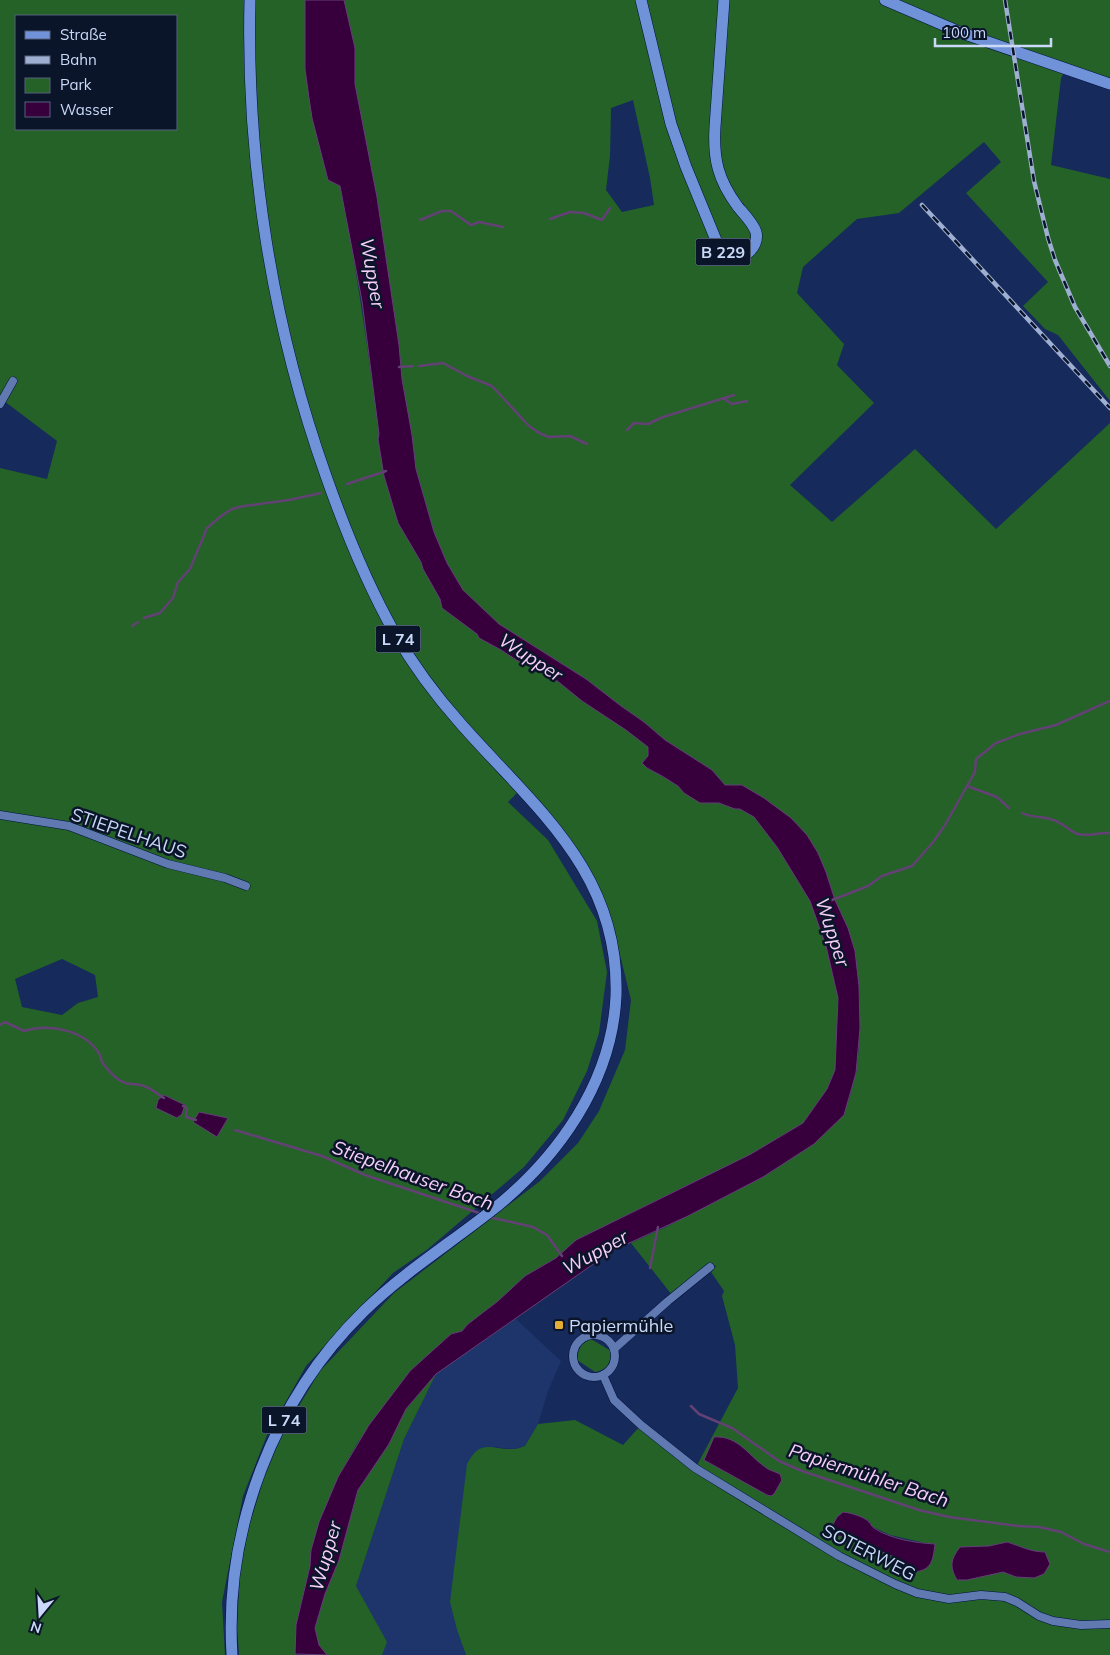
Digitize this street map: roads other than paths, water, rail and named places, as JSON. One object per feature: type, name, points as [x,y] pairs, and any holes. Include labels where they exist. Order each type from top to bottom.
[{"type":"main road","name":"L 74","points":[[232,1655],[232,1601],[241,1533],[254,1488],[289,1411],[318,1364],[365,1310],[399,1281],[494,1208],[529,1177],[558,1144],[578,1116],[603,1063],[612,1027],[616,994],[614,958],[608,928],[594,887],[581,864],[567,843],[532,800],[461,724],[434,692],[407,654],[375,596],[352,547],[316,447],[290,355],[275,290],[263,224],[256,155],[249,67],[250,0]]},
{"type":"main road","name":"B 229","points":[[641,0],[675,139],[718,246],[728,255],[738,257],[745,255],[752,249],[756,235],[752,226],[727,191],[716,161],[714,147],[724,0]]},
{"type":"main road","points":[[885,0],[962,33],[1110,84]]},
{"type":"street","points":[[0,404],[13,381]]},
{"type":"street","name":"STIEPELHAUS","points":[[0,815],[69,826],[168,864],[225,878],[246,886]]},
{"type":"street","points":[[614,1349],[668,1300],[710,1267]]},
{"type":"street","points":[[594,1335],[606,1339],[614,1349],[614,1363],[603,1375],[596,1377],[583,1374],[574,1363],[574,1350],[582,1339],[594,1335]]},
{"type":"street","name":"SOTERWEG","points":[[603,1375],[614,1400],[641,1425],[706,1475],[839,1556],[895,1584],[917,1593],[949,1599],[987,1595],[1005,1597],[1018,1602],[1039,1616],[1053,1621],[1082,1625],[1110,1624]]},
{"type":"water","name":"Wupper","points":[[305,0],[344,0],[355,48],[355,84],[377,197],[416,469],[434,532],[447,563],[463,590],[499,624],[586,679],[665,740],[712,770],[725,785],[742,785],[764,798],[791,818],[807,835],[818,853],[826,872],[855,951],[859,986],[860,1028],[856,1073],[844,1115],[814,1144],[763,1177],[688,1216],[612,1251],[436,1374],[406,1409],[389,1444],[358,1490],[339,1560],[325,1594],[315,1628],[319,1645],[327,1655],[295,1654],[296,1625],[310,1566],[311,1550],[319,1522],[338,1477],[369,1425],[410,1371],[451,1334],[462,1331],[525,1276],[556,1258],[576,1240],[751,1154],[803,1123],[827,1089],[835,1070],[838,998],[826,946],[810,901],[777,847],[754,817],[740,809],[719,803],[700,803],[684,793],[678,786],[647,768],[642,763],[648,756],[648,747],[626,730],[582,701],[545,671],[531,663],[518,661],[479,638],[477,634],[442,608],[440,599],[421,562],[398,523],[384,476],[362,301],[340,186],[328,180],[312,118],[305,69]]},
{"type":"water","points":[[164,1095],[185,1105],[182,1114],[177,1118],[156,1108],[158,1100]]},
{"type":"water","points":[[199,1112],[228,1118],[217,1137],[193,1122]]},
{"type":"water","points":[[714,1437],[723,1437],[737,1443],[768,1469],[780,1474],[782,1480],[774,1494],[771,1496],[767,1495],[704,1460]]},
{"type":"water","points":[[843,1512],[864,1518],[880,1532],[895,1538],[935,1544],[930,1564],[924,1569],[913,1572],[902,1562],[888,1554],[870,1548],[851,1538],[839,1536],[831,1528],[837,1517]]},
{"type":"water","points":[[1007,1542],[1030,1550],[1045,1552],[1050,1564],[1044,1574],[1034,1578],[1016,1577],[1003,1572],[967,1580],[957,1580],[952,1563],[960,1547],[989,1546]]},
{"type":"waterway","points":[[550,219],[570,212],[584,213],[602,220],[610,208]]},
{"type":"waterway","points":[[420,220],[442,211],[451,211],[471,225],[479,222],[503,227]]},
{"type":"waterway","points":[[419,366],[443,363],[467,376],[492,386],[528,425],[539,433],[549,437],[570,436],[587,444]]},
{"type":"waterway","points":[[399,367],[413,366]]},
{"type":"waterway","points":[[627,430],[634,423],[648,424],[663,417],[734,395]]},
{"type":"waterway","points":[[723,398],[732,404],[747,401]]},
{"type":"waterway","points":[[347,484],[386,471]]},
{"type":"waterway","points":[[144,618],[160,613],[173,598],[178,582],[190,569],[207,528],[221,516],[232,509],[244,506],[289,500],[321,493]]},
{"type":"waterway","points":[[132,626],[138,622]]},
{"type":"waterway","name":"Wupper","points":[[832,900],[868,886],[882,876],[912,866],[945,825],[975,772],[976,759],[996,743],[1020,734],[1056,725],[1110,701]]},
{"type":"waterway","points":[[967,786],[997,797],[1009,808]]},
{"type":"waterway","points":[[1022,813],[1056,821],[1078,834],[1110,833]]},
{"type":"waterway","name":"Stiepelhauser Bach","points":[[0,1025],[5,1022],[24,1031],[55,1028],[76,1034],[94,1046],[104,1064],[119,1080],[124,1083],[147,1087],[164,1098]]},
{"type":"waterway","name":"Stiepelhauser Bach","points":[[183,1106],[187,1108],[186,1117],[196,1120]]},
{"type":"waterway","name":"Stiepelhauser Bach","points":[[235,1130],[322,1156],[365,1175],[482,1214]]},
{"type":"waterway","name":"Stiepelhauser Bach","points":[[489,1217],[533,1227],[547,1235],[562,1256]]},
{"type":"waterway","name":"Papiermühler Bach","points":[[650,1268],[658,1227]]},
{"type":"waterway","name":"Papiermühler Bach","points":[[691,1406],[699,1414],[732,1428],[779,1461],[802,1471],[919,1510],[949,1517],[1039,1527],[1061,1532],[1084,1544],[1110,1552]]},
{"type":"railway","points":[[1005,0],[1034,181],[1048,238],[1075,307],[1110,366]]},
{"type":"railway","points":[[922,205],[1110,408]]},
{"type":"place","name":"Papiermühle","points":[[559,1325]]}]
